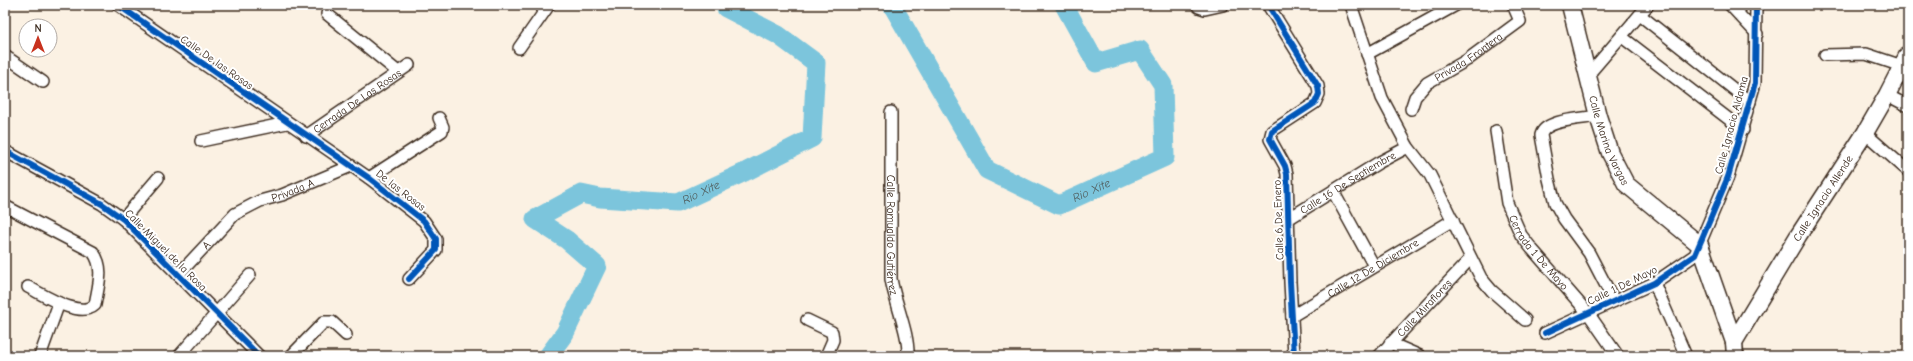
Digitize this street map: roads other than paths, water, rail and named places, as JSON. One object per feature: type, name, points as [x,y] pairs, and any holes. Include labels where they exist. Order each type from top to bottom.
[{"type":"street","name":"Calle De las Rosas","points":[[118,5],[306,136]]},
{"type":"street","points":[[519,48],[549,5]]},
{"type":"street","points":[[1197,5],[1205,9],[1223,5]]},
{"type":"street","name":"Calle 6 De Enero","points":[[1268,5],[1318,86],[1319,94],[1315,103],[1272,131],[1271,135],[1271,143],[1285,166],[1287,174],[1294,356]]},
{"type":"street","points":[[1350,5],[1382,98],[1408,147],[1430,175],[1453,220],[1470,259],[1481,278],[1492,291],[1525,320]]},
{"type":"street","points":[[1367,54],[1456,5]]},
{"type":"street","name":"Privada Frontera","points":[[1411,109],[1415,97],[1427,84],[1467,60],[1520,21],[1513,5]]},
{"type":"street","name":"Calle Marina Vargas","points":[[1570,5],[1598,116],[1610,153],[1626,184],[1700,246]]},
{"type":"street","points":[[1588,75],[1648,5]]},
{"type":"street","points":[[1730,5],[1757,34]]},
{"type":"street","name":"Calle Ignacio Aldama","points":[[1700,246],[1728,177],[1743,130],[1755,83],[1757,34],[1756,5]]},
{"type":"street","points":[[327,14],[398,72]]},
{"type":"street","points":[[1640,15],[1750,102]]},
{"type":"street","points":[[1622,37],[1743,130]]},
{"type":"street","points":[[1825,55],[1866,54],[1905,60]]},
{"type":"street","points":[[5,56],[43,82]]},
{"type":"street","name":"Calle Ignacio Allende","points":[[1735,349],[1798,236],[1865,133],[1905,60]]},
{"type":"street","name":"Cerrada De Las Rosas","points":[[306,136],[409,65]]},
{"type":"street","points":[[1887,95],[1908,106]]},
{"type":"street","name":"Calle Romualdo Gutiérrez","points":[[891,112],[891,279],[894,296],[908,344],[908,356]]},
{"type":"street","points":[[1598,116],[1549,125],[1542,131],[1541,135],[1549,179],[1556,203],[1564,219],[1589,253],[1614,301]]},
{"type":"street","points":[[369,178],[442,131],[443,126],[438,118]]},
{"type":"street","points":[[201,141],[287,123]]},
{"type":"street","name":"Cerrada 1 De Mayo","points":[[1496,131],[1507,203],[1521,235],[1532,250],[1588,313],[1618,356]]},
{"type":"street","points":[[1865,133],[1908,171]]},
{"type":"street","name":"De las Rosas","points":[[306,136],[369,178],[424,221],[436,239],[436,250],[409,279]]},
{"type":"street","name":"Calle 16 De Septiembre","points":[[1288,220],[1334,193],[1378,163],[1408,147]]},
{"type":"street","name":"Calle Miguel de la Rosa","points":[[5,151],[102,204],[123,219],[259,356]]},
{"type":"street","name":"Privada A","points":[[235,214],[260,201],[282,195],[351,166]]},
{"type":"street","points":[[123,219],[158,178]]},
{"type":"street","points":[[1334,193],[1374,266]]},
{"type":"street","points":[[5,206],[92,252],[98,259],[101,269],[95,305],[91,309],[85,311],[58,303],[28,288]]},
{"type":"street","name":"A","points":[[178,275],[235,214]]},
{"type":"street","name":"Calle 12 De Diciembre","points":[[1292,316],[1453,220]]},
{"type":"street","points":[[1700,246],[1735,349]]},
{"type":"street","name":"Calle 1 De Mayo","points":[[1545,333],[1654,283],[1695,255],[1700,246]]},
{"type":"street","name":"Calle Miraflores","points":[[1379,356],[1470,259]]},
{"type":"street","points":[[179,356],[250,275]]},
{"type":"street","points":[[1654,283],[1686,356]]},
{"type":"street","points":[[40,356],[58,303]]},
{"type":"street","points":[[807,320],[832,332],[833,340],[826,356]]},
{"type":"street","points":[[291,356],[324,322],[332,322],[346,335]]},
{"type":"street","points":[[1390,344],[1420,356]]},
{"type":"waterway","name":"Rio Xite","points":[[548,356],[565,333],[597,266],[567,240],[535,219],[581,194],[600,198],[678,203],[747,171],[812,138],[816,63],[778,35],[726,8],[726,5]]},
{"type":"waterway","name":"Rio Xite","points":[[892,5],[987,170],[1059,205],[1165,157],[1163,85],[1140,50],[1096,63],[1064,5]]}]
